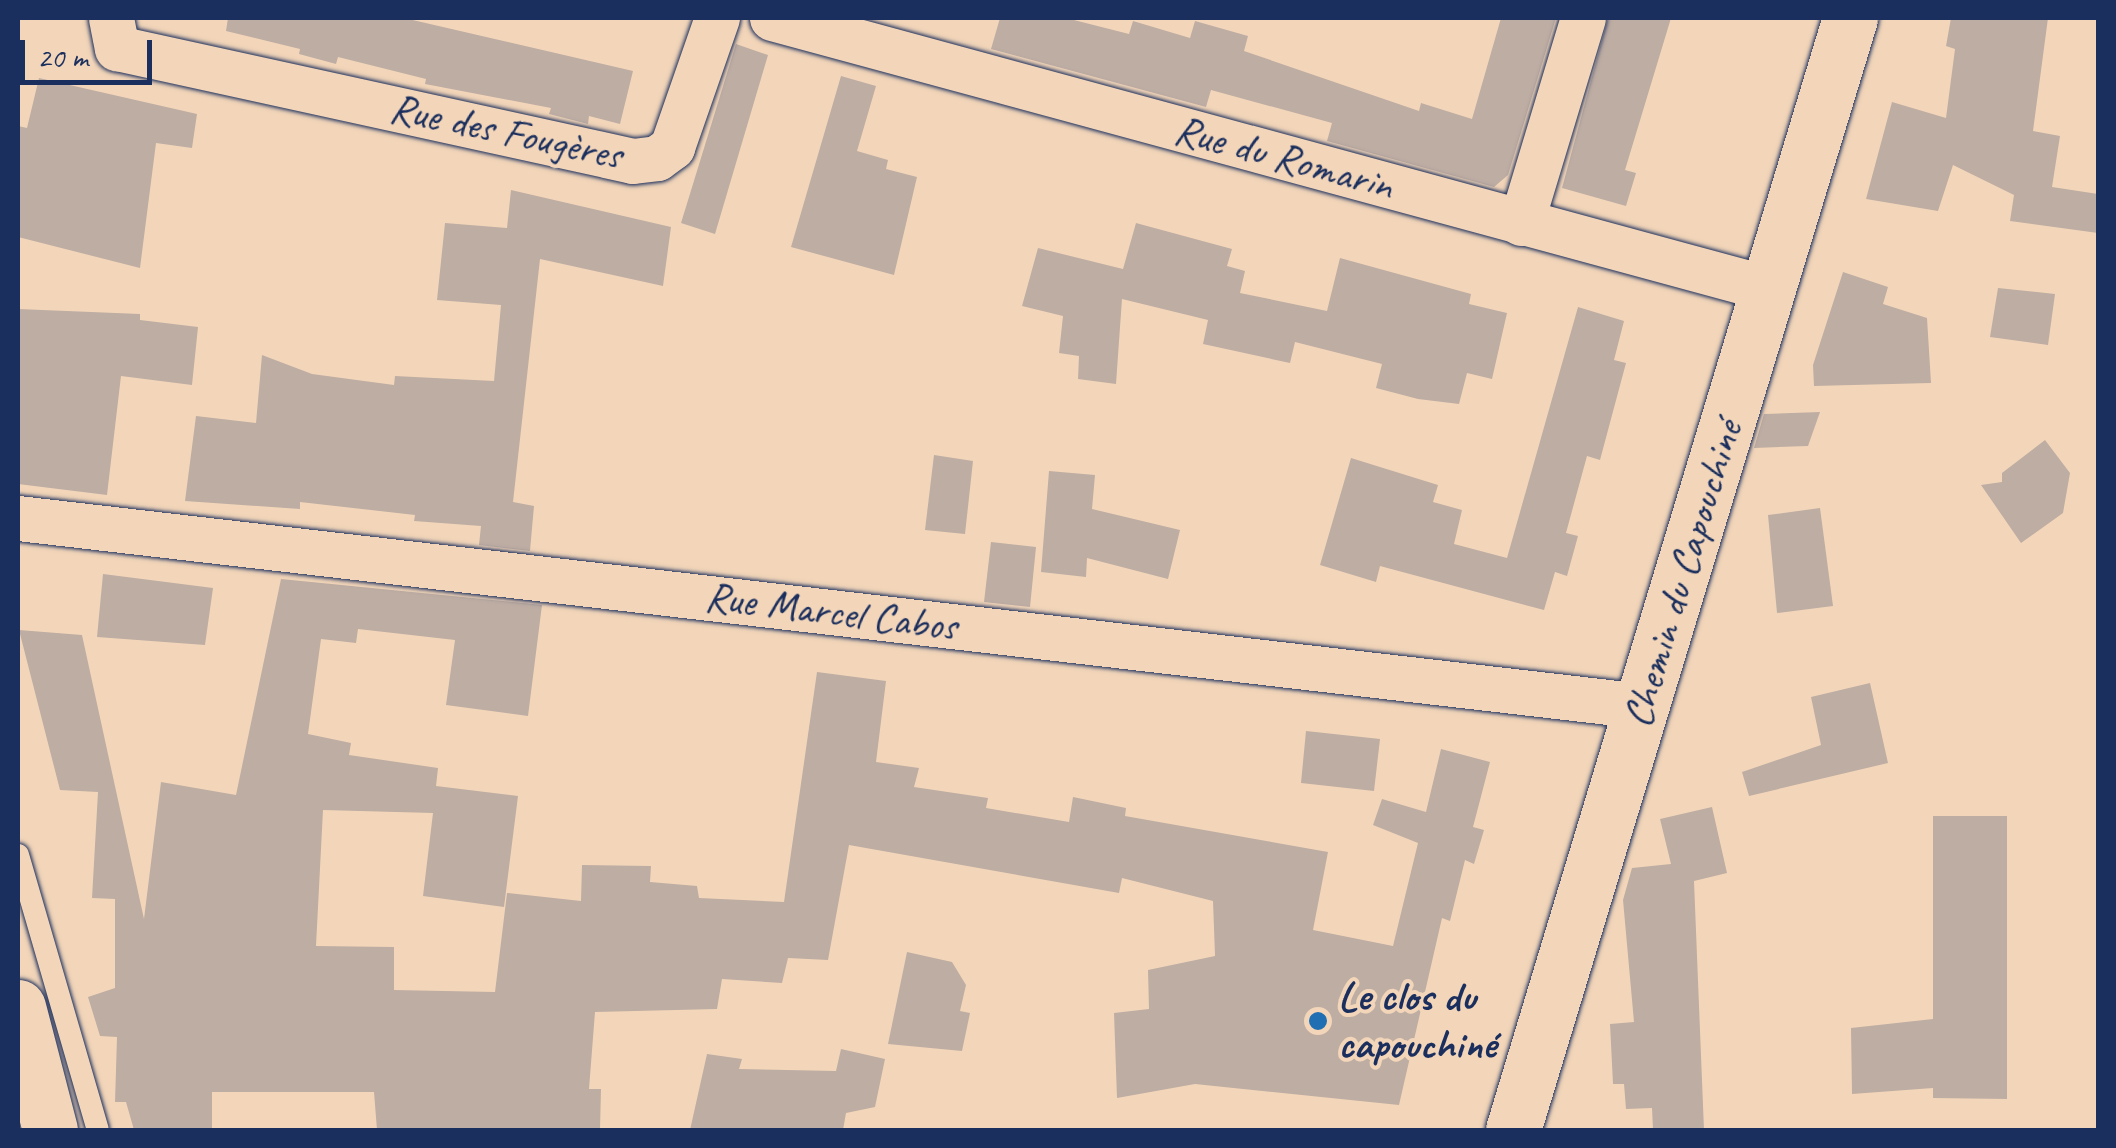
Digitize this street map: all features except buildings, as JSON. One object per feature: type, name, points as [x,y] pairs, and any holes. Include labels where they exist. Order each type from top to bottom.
[{"type":"street","name":"Rue des Fougères","points":[[111,18],[117,48],[633,161],[657,158],[672,147],[717,18]]},
{"type":"street","points":[[1521,224],[1583,18]]},
{"type":"street","name":"Chemin du Capouchiné","points":[[1513,1130],[1850,18]]},
{"type":"street","name":"Rue du Romarin","points":[[797,21],[1770,290]]},
{"type":"street","name":"Rue Marcel Cabos","points":[[18,518],[1644,706]]},
{"type":"street","points":[[18,1007],[50,1130]]},
{"type":"lane","points":[[18,856],[98,1130]]},
{"type":"place","name":"Le clos du capouchiné","points":[[1318,1021]]}]
